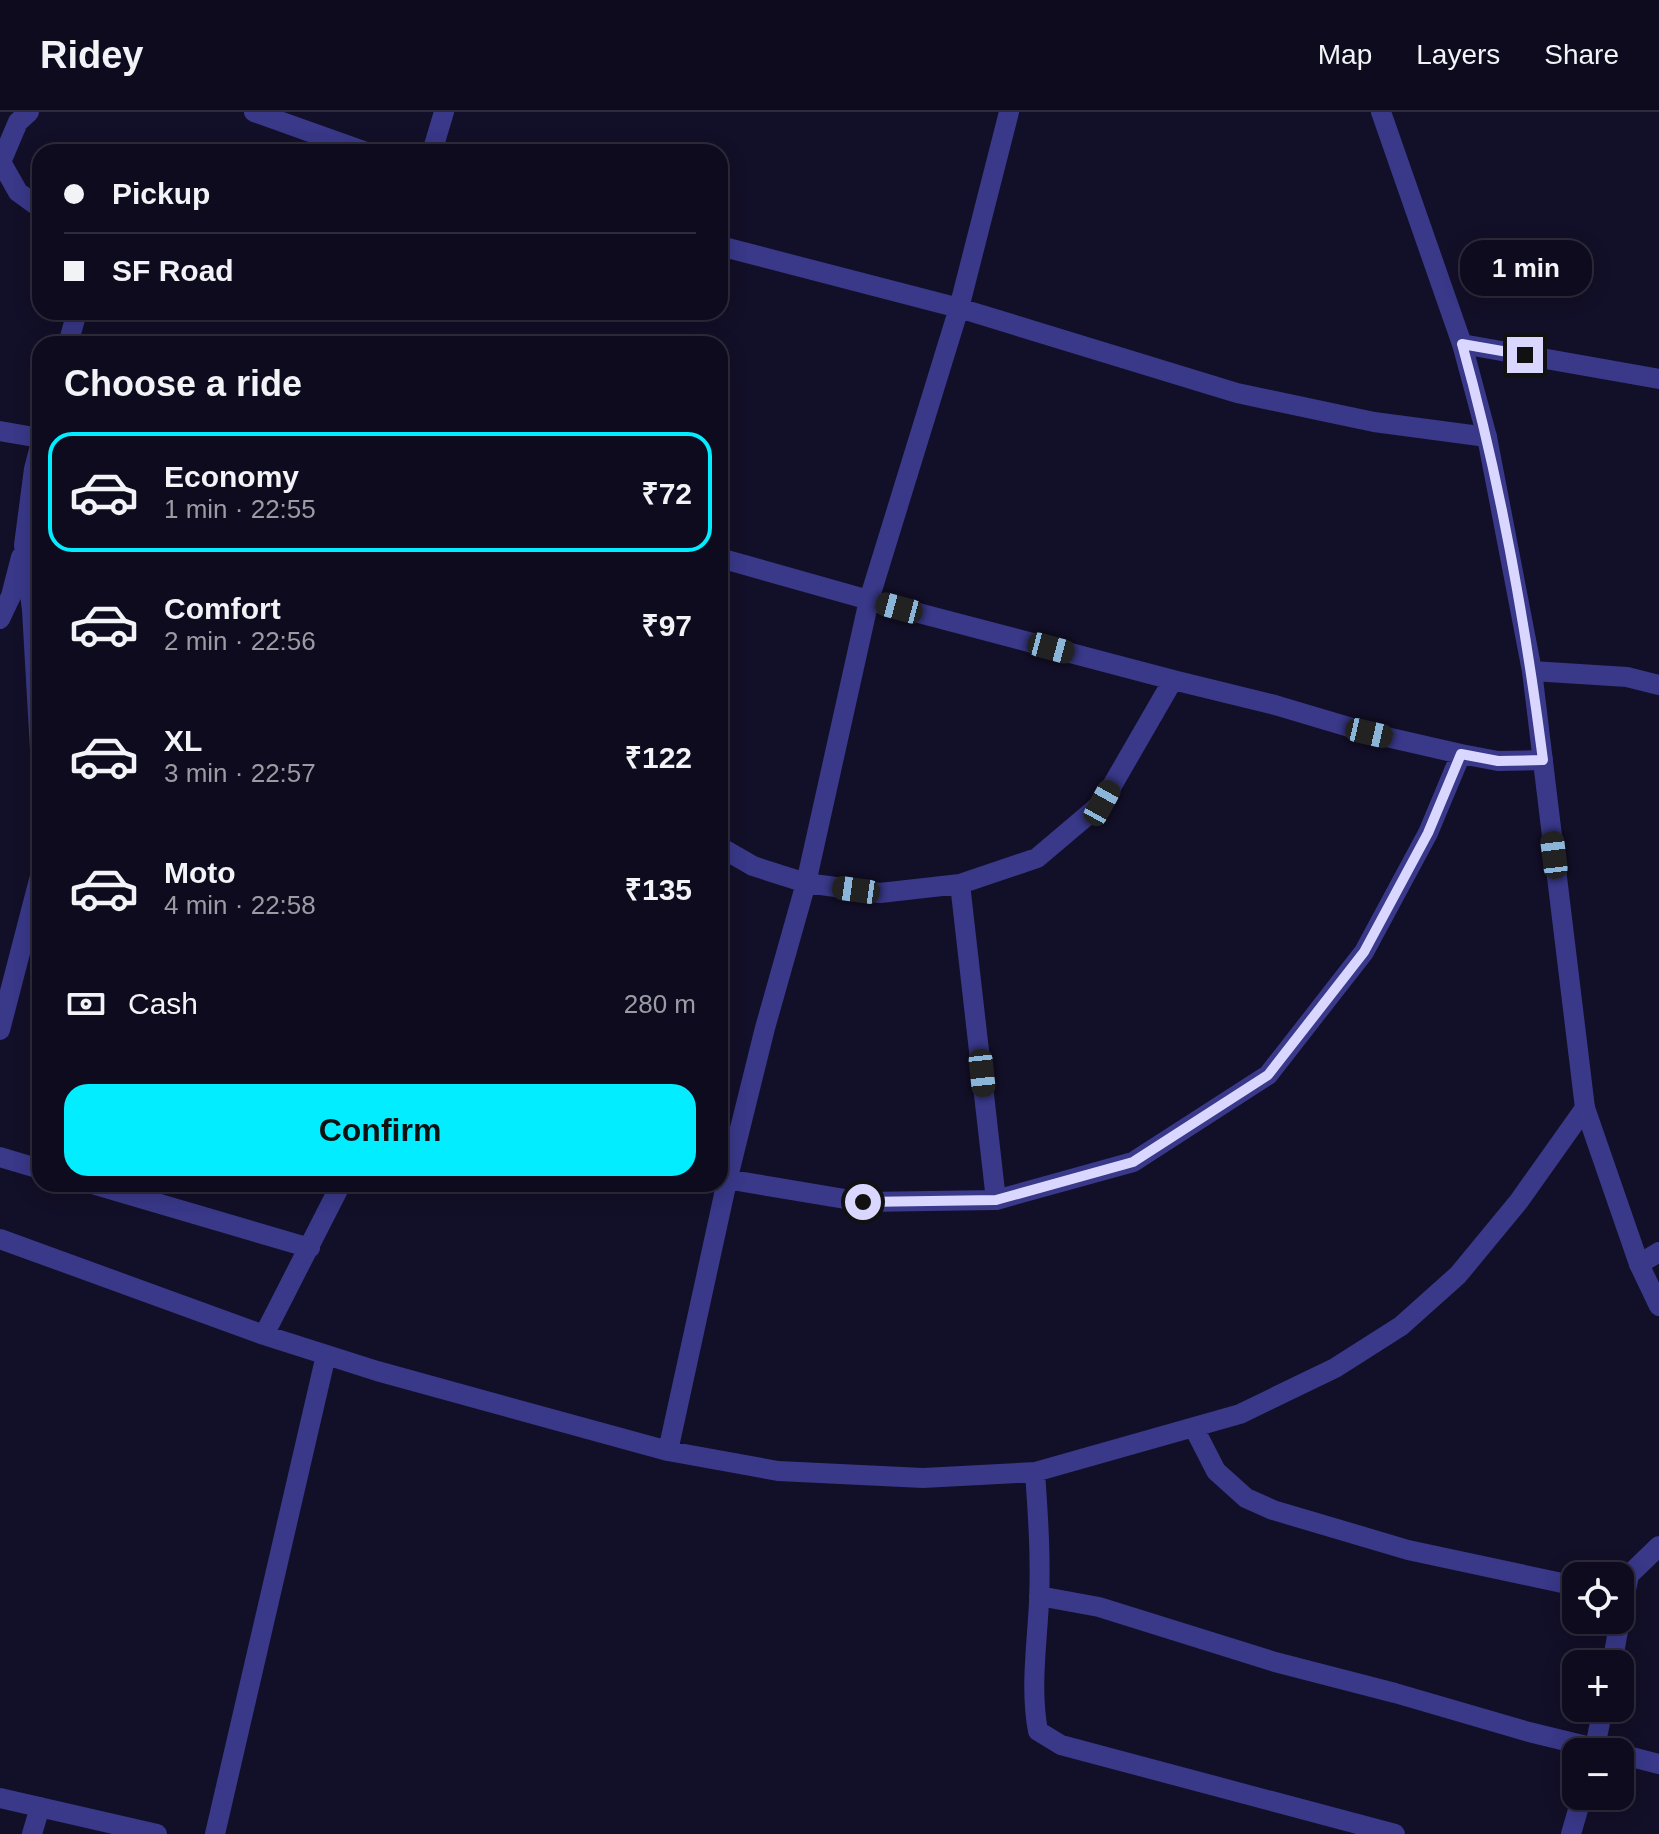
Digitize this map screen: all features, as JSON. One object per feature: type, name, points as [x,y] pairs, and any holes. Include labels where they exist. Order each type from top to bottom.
[{"type":"street","points":[[29,112],[18,122],[0,163],[18,192],[32,202]]},
{"type":"street","points":[[254,112],[344,144]]},
{"type":"street","points":[[434,144],[444,112]]},
{"type":"street","points":[[728,1164],[806,883],[869,600],[959,308],[1009,112]]},
{"type":"street","points":[[1381,112],[1462,344],[1487,437],[1532,671],[1585,1108],[1639,1264],[1659,1306]]},
{"type":"street","points":[[728,248],[959,308],[1237,393],[1374,422],[1487,437]]},
{"type":"street","points":[[1462,344],[1659,379]]},
{"type":"street","points":[[0,431],[32,437]]},
{"type":"street","points":[[0,619],[11,596],[24,545],[32,484]]},
{"type":"street","points":[[24,545],[32,610]]},
{"type":"street","points":[[728,560],[1275,705],[1369,733],[1498,761],[1543,760]]},
{"type":"street","points":[[1532,671],[1627,677],[1659,685]]},
{"type":"street","points":[[728,852],[753,866],[806,883],[880,893],[960,884],[1037,858],[1102,803],[1173,680]]},
{"type":"street","points":[[728,1180],[863,1202],[996,1200],[1133,1162],[1268,1075],[1364,952],[1428,833],[1461,754]]},
{"type":"street","points":[[960,884],[996,1200]]},
{"type":"street","points":[[0,1030],[32,937]]},
{"type":"street","points":[[0,1239],[326,1355],[668,1451],[778,1471],[923,1478],[1035,1472],[1240,1414],[1335,1368],[1401,1326],[1458,1275],[1519,1201],[1585,1108]]},
{"type":"street","points":[[0,1157],[32,1167]]},
{"type":"street","points":[[119,1192],[310,1248]]},
{"type":"street","points":[[264,1335],[337,1192]]},
{"type":"street","points":[[668,1451],[721,1192]]},
{"type":"street","points":[[1639,1264],[1659,1252]]},
{"type":"street","points":[[215,1834],[326,1355]]},
{"type":"street","points":[[1194,1428],[1216,1471],[1246,1498],[1273,1510],[1408,1550],[1562,1584]]},
{"type":"street","points":[[1035,1472],[1039,1596],[1034,1709],[1038,1731],[1061,1745],[1395,1834]]},
{"type":"street","points":[[1634,1567],[1659,1546]]},
{"type":"street","points":[[1039,1596],[1099,1607],[1275,1662],[1562,1741]]},
{"type":"street","points":[[1634,1758],[1659,1764]]},
{"type":"street","points":[[0,1798],[157,1834]]},
{"type":"street","points":[[32,1834],[40,1807]]},
{"type":"street","points":[[1571,1834],[1578,1810]]},
{"type":"route","points":[[863,1202],[996,1200],[1133,1162],[1268,1075],[1364,952],[1428,833],[1461,754],[1498,761],[1543,760],[1532,671],[1487,437],[1462,344],[1525,355]]}]
